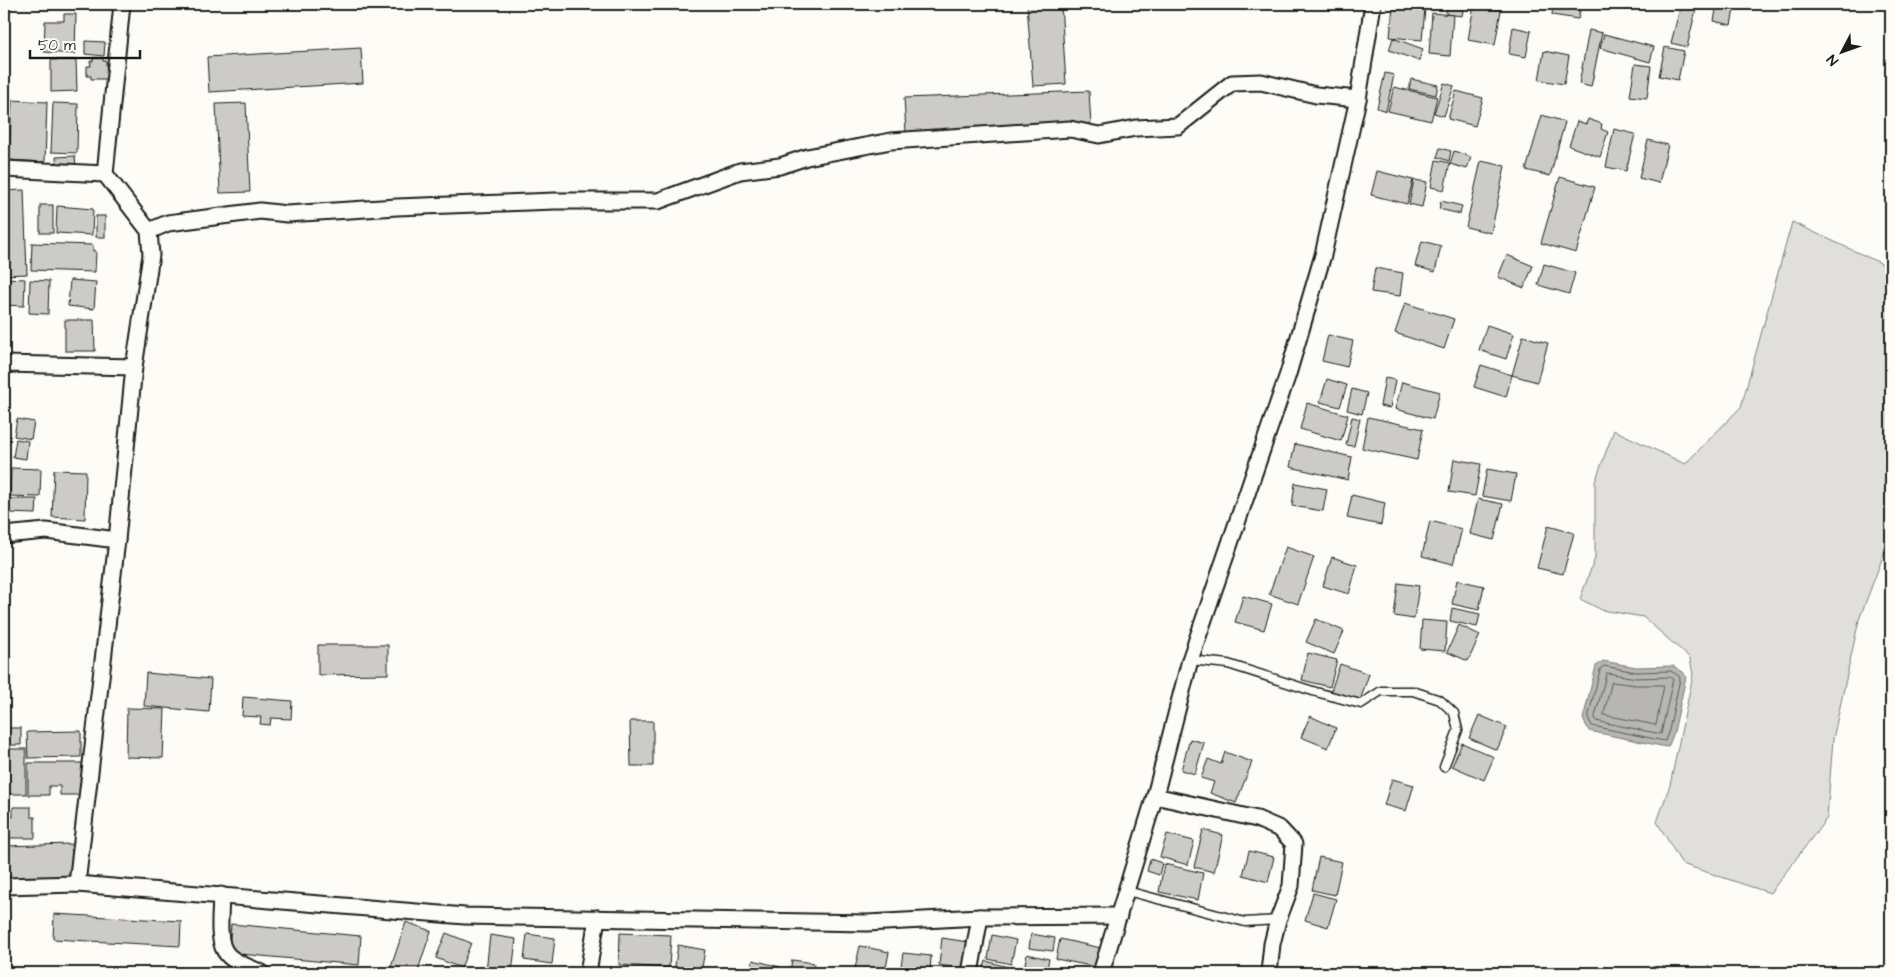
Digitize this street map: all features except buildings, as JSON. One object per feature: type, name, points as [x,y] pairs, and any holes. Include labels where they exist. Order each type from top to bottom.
[{"type":"street","points":[[77,884],[118,540],[134,367],[151,255],[149,232],[105,174],[122,4]]},
{"type":"street","points":[[1101,973],[1155,796],[1190,660],[1299,338],[1323,255],[1358,99],[1373,4]]},
{"type":"street","points":[[149,232],[168,224],[260,211],[287,214],[397,207],[555,201],[658,201],[740,171],[780,166],[806,157],[891,140],[1070,129],[1099,135],[1136,128],[1178,126],[1232,82],[1261,82],[1316,95],[1358,99]]},
{"type":"street","points":[[4,169],[105,174]]},
{"type":"street","points":[[4,364],[134,367]]},
{"type":"street","points":[[4,535],[46,531],[118,540]]},
{"type":"street","points":[[1155,796],[1257,819],[1280,829],[1294,844],[1291,886],[1278,920],[1272,944],[1269,973]]},
{"type":"street","points":[[4,886],[77,884],[465,916],[867,923],[980,916],[1119,916]]},
{"type":"street","points":[[221,895],[220,940],[227,954],[262,973]]},
{"type":"street","points":[[970,973],[980,916]]},
{"type":"street","points":[[588,973],[597,918]]},
{"type":"lane","points":[[1190,660],[1228,664],[1361,704],[1381,691],[1413,691],[1440,700],[1454,713],[1458,730],[1444,767]]},
{"type":"lane","points":[[1126,891],[1245,922],[1278,920]]},
{"type":"shaded area","points":[[1792,222],[1891,268],[1891,476],[1885,475],[1891,492],[1891,535],[1859,620],[1833,739],[1827,818],[1770,893],[1682,864],[1657,822],[1670,785],[1693,675],[1690,658],[1643,617],[1602,610],[1580,599],[1595,558],[1595,482],[1614,430],[1685,464],[1741,407]]},
{"type":"water","points":[[1603,661],[1636,667],[1673,666],[1683,672],[1686,677],[1674,732],[1669,745],[1666,747],[1589,731],[1583,719],[1596,666]]}]
